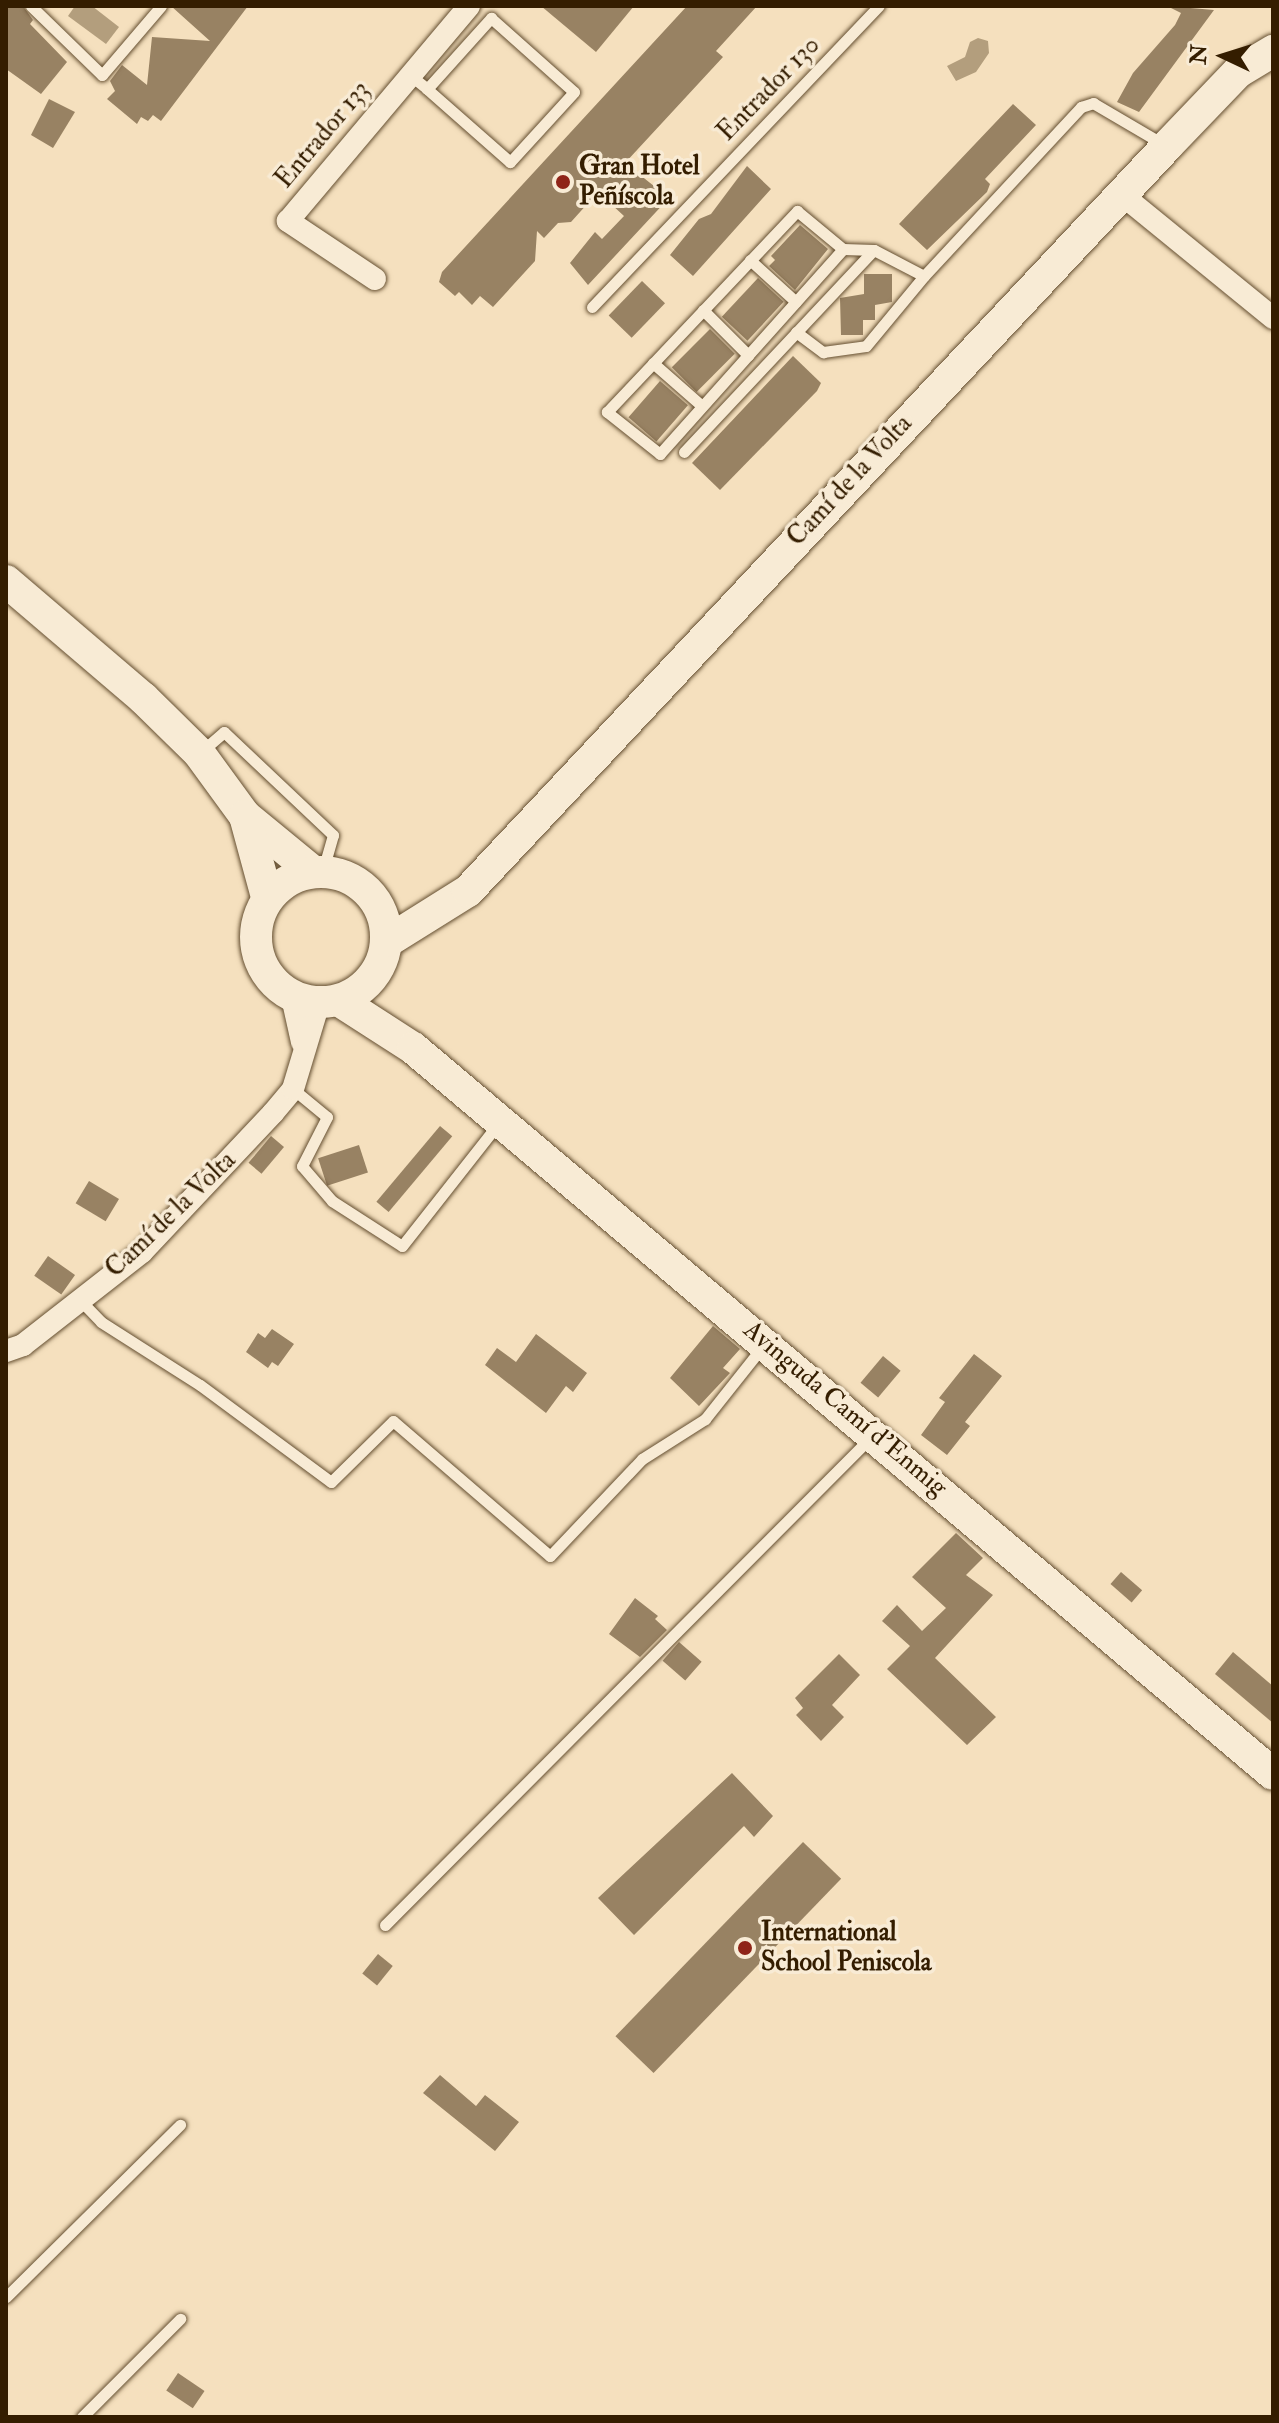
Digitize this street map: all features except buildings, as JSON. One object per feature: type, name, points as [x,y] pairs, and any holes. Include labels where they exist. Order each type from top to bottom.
[{"type":"street","name":"Entrador 133","points":[[375,279],[288,221],[418,82],[469,6]]},
{"type":"street","name":"Camí de la Volta","points":[[383,955],[431,915],[468,891],[1167,146],[1238,72],[1273,51]]},
{"type":"street","points":[[1121,194],[1273,318]]},
{"type":"street","points":[[6,581],[143,698],[199,753],[245,816],[317,870],[356,879],[379,904],[431,915]]},
{"type":"street","points":[[245,816],[267,897]]},
{"type":"street","points":[[317,870],[286,880],[267,897],[255,934],[264,971],[317,1000],[362,989],[383,955],[379,904]]},
{"type":"street","name":"Avinguda Camí d'Enmig","points":[[383,955],[387,1006],[413,1048]]},
{"type":"street","name":"Camí de la Volta","points":[[6,1351],[23,1345],[142,1252],[293,1089],[317,1000]]},
{"type":"street","name":"Avinguda Camí d'Enmig","points":[[317,1000],[413,1048],[875,1433],[1273,1774]]},
{"type":"lane","points":[[31,6],[102,75],[161,6]]},
{"type":"lane","name":"Entrador 130","points":[[592,307],[879,6]]},
{"type":"lane","points":[[491,18],[574,92],[510,162],[418,82],[491,18]]},
{"type":"lane","points":[[796,332],[823,352],[866,346],[924,276],[1081,107],[1093,103],[1167,146]]},
{"type":"lane","points":[[843,249],[660,454],[607,412],[797,211],[843,249],[874,250],[924,276]]},
{"type":"lane","points":[[684,452],[874,250]]},
{"type":"lane","points":[[750,260],[796,302]]},
{"type":"lane","points":[[703,310],[748,355]]},
{"type":"lane","points":[[653,363],[702,406]]},
{"type":"lane","points":[[199,753],[224,732],[333,835],[317,870]]},
{"type":"lane","points":[[293,1089],[327,1117],[302,1166],[332,1201],[402,1246],[501,1121]]},
{"type":"lane","points":[[80,1300],[101,1322],[200,1385],[331,1482],[393,1421],[550,1556],[642,1459],[705,1419],[766,1343]]},
{"type":"lane","points":[[385,1925],[875,1433]]},
{"type":"lane","points":[[6,2297],[180,2125]]},
{"type":"lane","points":[[82,2417],[180,2319]]},
{"type":"shaded area","points":[[75,6],[92,6],[119,27],[106,44],[68,16]]},
{"type":"shaded area","points":[[978,38],[988,41],[989,53],[976,72],[956,81],[947,66],[965,57],[970,42]]},
{"type":"place","name":"Gran Hotel Peñíscola","points":[[563,182]]},
{"type":"place","name":"International School Peniscola","points":[[745,1948]]}]
